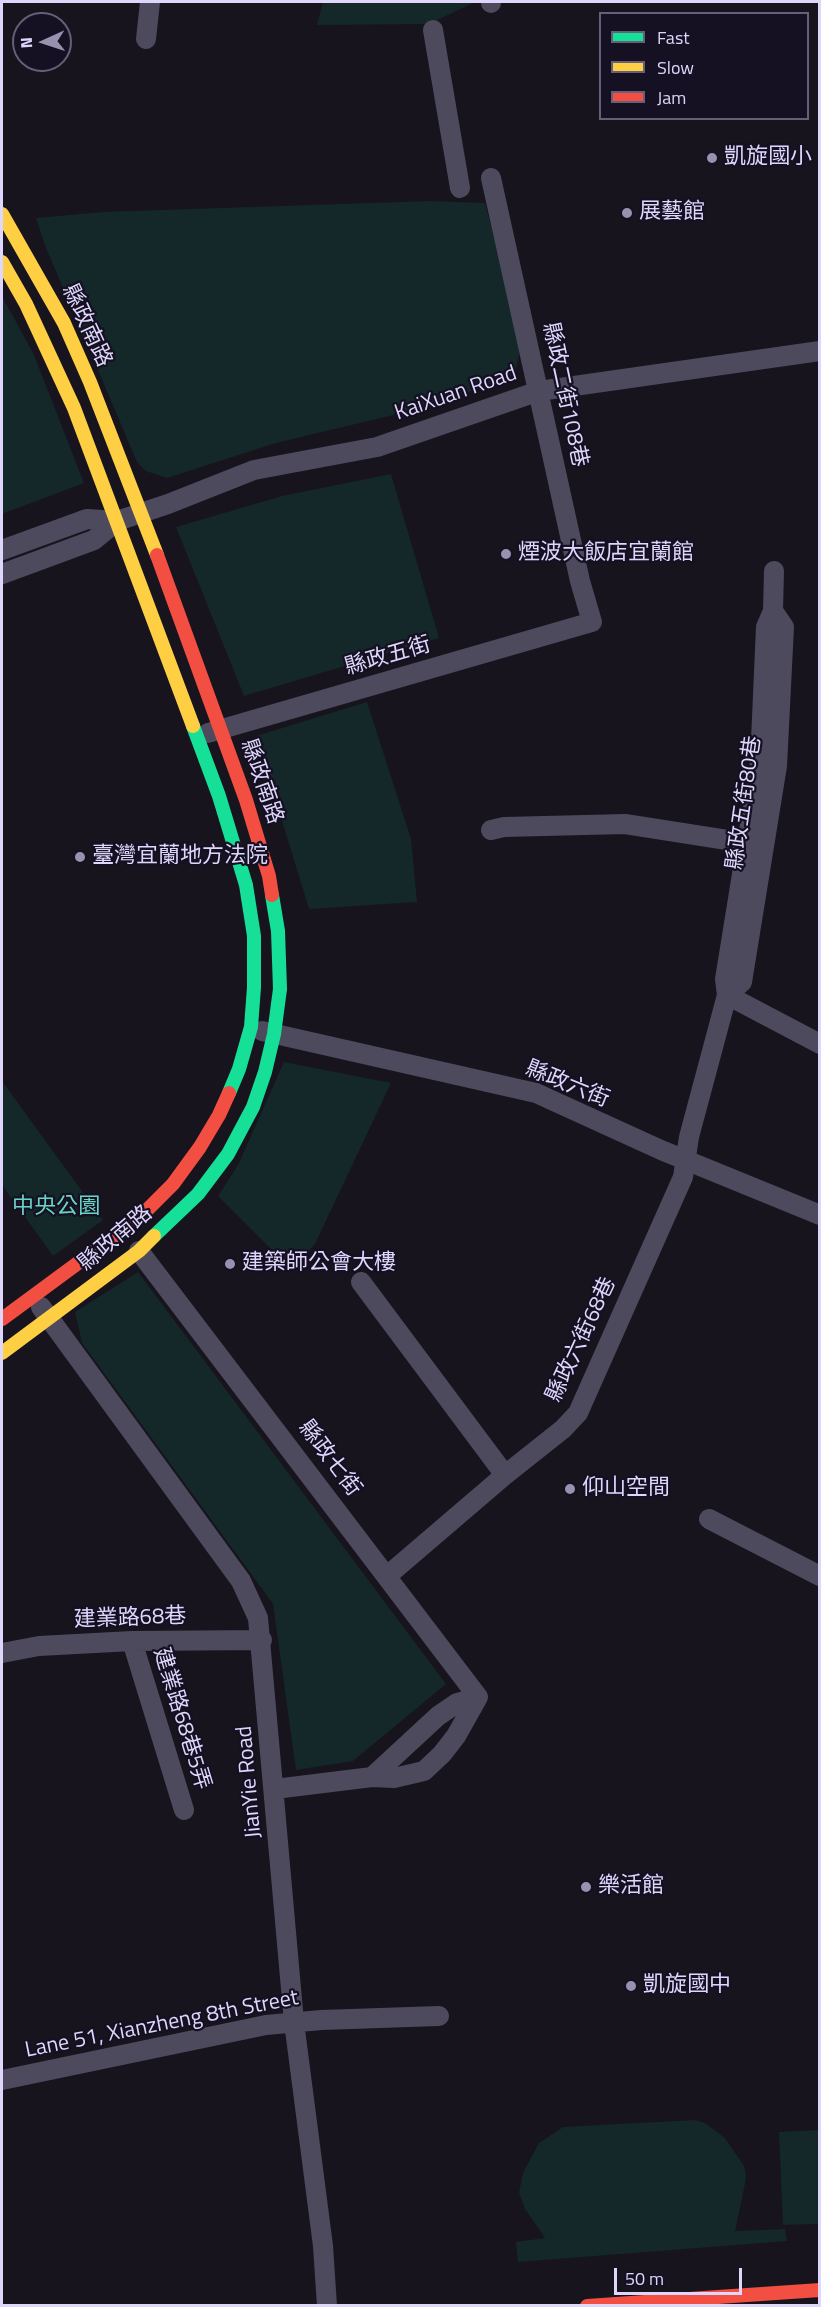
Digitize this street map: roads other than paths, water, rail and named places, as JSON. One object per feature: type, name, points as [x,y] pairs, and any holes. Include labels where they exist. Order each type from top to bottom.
[{"type":"street","points":[[146,39],[150,2]]},
{"type":"street","points":[[433,30],[459,188]]},
{"type":"street","name":"縣政二街108巷","points":[[491,178],[580,581],[592,622]]},
{"type":"street","name":"縣政南路","points":[[2,214],[64,323],[141,512],[221,730],[246,800],[269,876],[278,931],[280,989],[274,1034],[265,1072],[253,1107],[228,1154],[198,1194],[139,1251],[2,1353]]},
{"type":"street","name":"縣政南路","points":[[2,262],[49,351],[74,408],[117,521],[153,624],[219,796],[246,885],[254,936],[251,1027],[239,1069],[219,1115],[200,1147],[173,1184],[140,1218],[2,1318]]},
{"type":"street","name":"KaiXuan Road","points":[[2,574],[94,540],[117,521],[168,504],[254,470],[377,447],[539,391],[819,351]]},
{"type":"street","name":"KaiXuan Road","points":[[2,550],[87,519],[117,521]]},
{"type":"street","name":"縣政五街80巷","points":[[685,1158],[728,995],[725,978],[756,844],[777,766],[784,627],[773,611],[774,570]]},
{"type":"street","name":"縣政五街","points":[[196,737],[592,622]]},
{"type":"street","points":[[491,830],[504,827],[625,824],[756,844]]},
{"type":"street","points":[[728,995],[819,1044]]},
{"type":"street","name":"縣政六街","points":[[251,1027],[536,1093],[596,1122],[819,1215]]},
{"type":"street","name":"縣政六街68巷","points":[[387,1576],[563,1430],[578,1413],[683,1177],[685,1158]]},
{"type":"street","name":"縣政七街","points":[[139,1251],[478,1697]]},
{"type":"street","points":[[361,1282],[506,1475]]},
{"type":"street","name":"JianYie Road","points":[[33,1295],[241,1581],[258,1618],[262,1640],[294,2022],[323,2246],[327,2306]]},
{"type":"street","points":[[709,1519],[819,1576]]},
{"type":"street","name":"建業路68巷","points":[[2,1653],[39,1646],[132,1641],[262,1640]]},
{"type":"street","name":"建業路68巷5弄","points":[[132,1641],[184,1810]]},
{"type":"street","points":[[372,1777],[438,1716],[458,1703],[478,1697]]},
{"type":"street","points":[[274,1789],[372,1777],[394,1778],[424,1771],[442,1755],[456,1736],[478,1697]]},
{"type":"street","name":"Lane 51, Xianzheng 8th Street","points":[[2,2080],[266,2025],[439,2016]]},
{"type":"street","points":[[587,2306],[819,2290]]},
{"type":"place","name":"凱旋國小","points":[[712,158]]},
{"type":"place","name":"展藝館","points":[[627,213]]},
{"type":"place","name":"煙波大飯店宜蘭館","points":[[506,554]]},
{"type":"place","name":"臺灣宜蘭地方法院","points":[[80,857]]},
{"type":"place","name":"建築師公會大樓","points":[[230,1264]]},
{"type":"place","name":"仰山空間","points":[[570,1489]]},
{"type":"place","name":"樂活館","points":[[586,1887]]},
{"type":"place","name":"凱旋國中","points":[[631,1986]]},
{"type":"park label","name":"中央公園","points":[[56,1208]]}]
